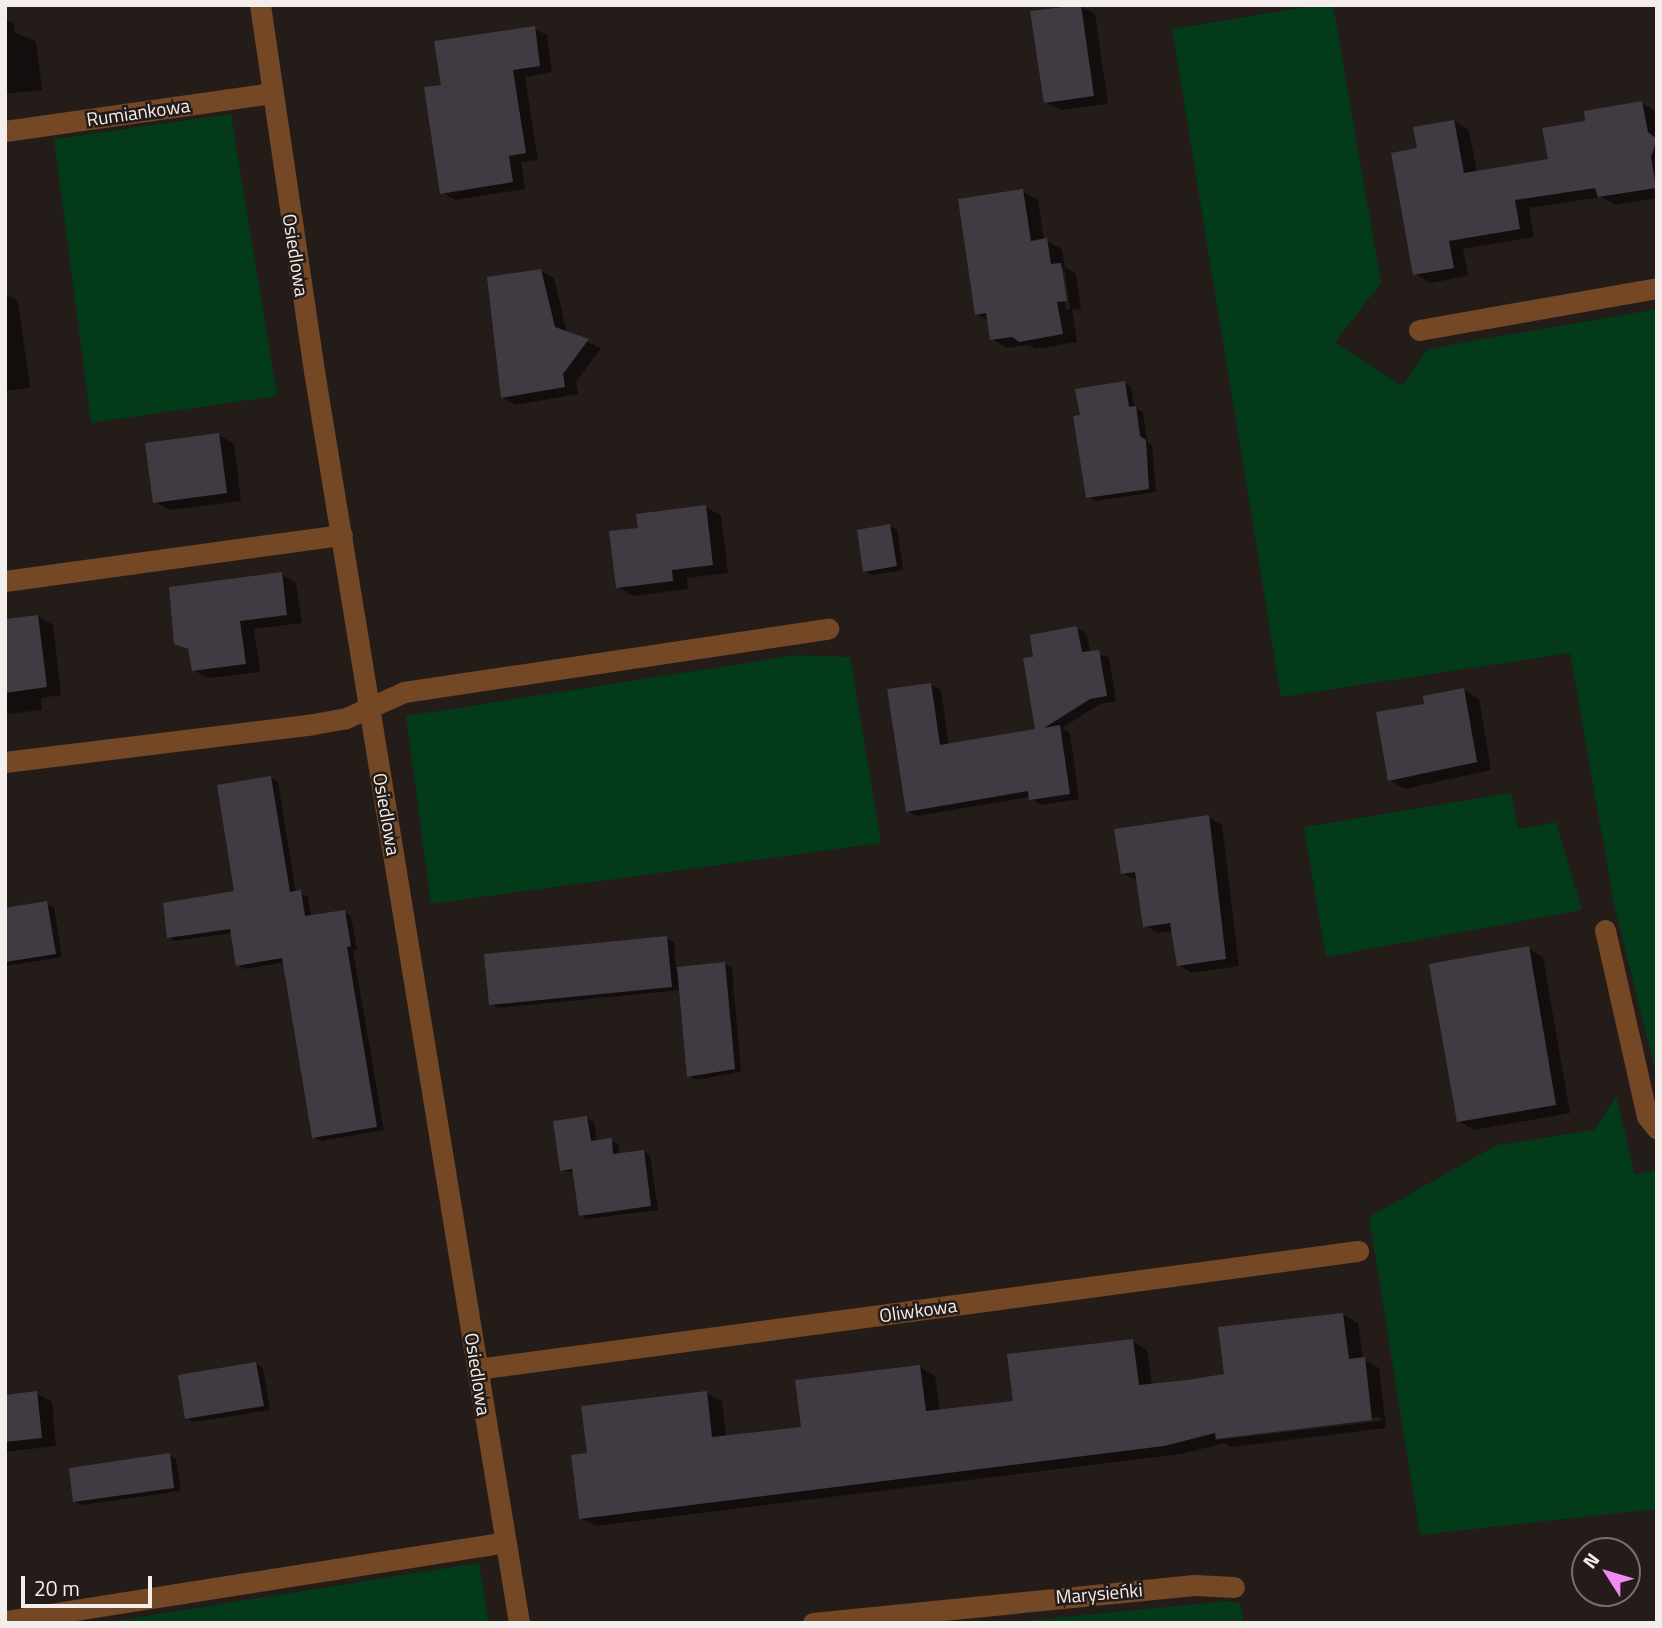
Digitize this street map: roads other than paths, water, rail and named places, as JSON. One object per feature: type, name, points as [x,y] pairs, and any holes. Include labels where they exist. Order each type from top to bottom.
[{"type":"street","name":"Osiedlowa","points":[[260,5],[369,709],[519,1623]]},
{"type":"street","name":"Rumiankowa","points":[[5,131],[272,93]]},
{"type":"street","points":[[1419,330],[1657,288]]},
{"type":"street","points":[[5,581],[342,535]]},
{"type":"street","points":[[5,762],[313,724],[369,709],[404,692],[828,629]]},
{"type":"street","points":[[1605,929],[1647,1116],[1657,1129]]},
{"type":"street","name":"Oliwkowa","points":[[477,1369],[1358,1251]]},
{"type":"street","points":[[5,1621],[506,1542]]},
{"type":"street","name":"Marysieńki","points":[[813,1623],[965,1614],[1194,1585],[1234,1587]]}]
